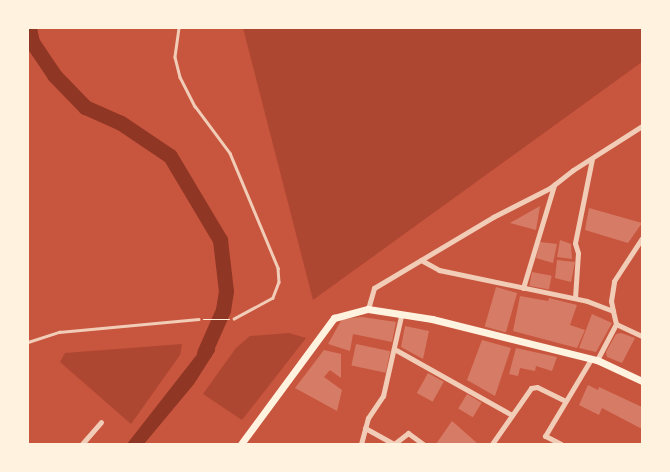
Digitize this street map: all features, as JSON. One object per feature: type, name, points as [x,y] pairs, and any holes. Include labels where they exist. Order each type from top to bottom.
[{"type":"main road","points":[[240,444],[334,318],[368,309],[432,320],[594,360],[642,381]]},
{"type":"street","points":[[368,309],[374,288],[493,216],[554,185],[642,126]]},
{"type":"street","points":[[574,298],[578,253],[575,243],[592,159]]},
{"type":"street","points":[[523,288],[554,185]]},
{"type":"street","points":[[561,444],[545,436],[564,400],[594,360],[616,324],[611,301],[614,281],[642,238]]},
{"type":"street","points":[[421,260],[439,270],[574,298],[613,311]]},
{"type":"street","points":[[361,444],[366,428],[383,396],[396,350],[401,316]]},
{"type":"street","points":[[616,324],[642,336]]},
{"type":"street","points":[[396,350],[512,415]]},
{"type":"street","points":[[492,444],[531,388],[536,387],[564,400]]},
{"type":"street","points":[[82,444],[101,422]]},
{"type":"street","points":[[366,428],[394,444],[408,433],[423,444]]},
{"type":"lane","points":[[179,28],[175,57],[180,77],[195,106],[230,153],[278,268],[280,282],[273,298],[234,319]]},
{"type":"lane","points":[[28,342],[60,332],[198,319]]},
{"type":"path","points":[[198,319],[234,319]]},
{"type":"shaded area","points":[[243,28],[642,28],[642,62],[313,300]]},
{"type":"shaded area","points":[[289,333],[306,338],[242,420],[203,394],[236,348],[250,336]]},
{"type":"shaded area","points":[[213,334],[215,351],[194,384],[144,444],[127,444]]},
{"type":"shaded area","points":[[182,344],[180,355],[131,424],[60,362],[65,353]]},
{"type":"building","points":[[540,206],[536,230],[510,223]]},
{"type":"building","points":[[589,208],[642,223],[628,243],[585,230]]},
{"type":"building","points":[[560,240],[571,244],[572,259],[557,257]]},
{"type":"building","points":[[540,242],[557,244],[553,263],[536,258]]},
{"type":"building","points":[[557,260],[575,262],[571,282],[555,278]]},
{"type":"building","points":[[532,272],[552,276],[549,290],[529,286]]},
{"type":"building","points":[[496,287],[517,293],[506,332],[485,326]]},
{"type":"building","points":[[520,296],[548,301],[549,298],[577,305],[570,325],[585,330],[577,348],[513,331]]},
{"type":"building","points":[[592,314],[612,323],[596,352],[579,348]]},
{"type":"building","points":[[362,317],[396,322],[392,342],[353,334],[350,351],[328,344],[342,319]]},
{"type":"building","points":[[405,326],[429,331],[423,359],[401,347]]},
{"type":"building","points":[[621,333],[635,338],[622,363],[607,357],[606,352],[616,334]]},
{"type":"building","points":[[482,340],[511,348],[495,396],[467,380]]},
{"type":"building","points":[[356,344],[390,351],[386,373],[351,366]]},
{"type":"building","points":[[516,348],[557,357],[552,371],[536,366],[535,371],[520,368],[518,376],[509,374]]},
{"type":"building","points":[[324,350],[341,354],[341,378],[330,370],[324,377],[342,390],[337,411],[295,388]]},
{"type":"building","points":[[428,373],[444,382],[433,402],[417,393]]},
{"type":"building","points":[[588,385],[598,390],[599,387],[642,407],[642,429],[602,408],[599,415],[579,405]]},
{"type":"building","points":[[467,394],[482,403],[473,417],[458,409]]},
{"type":"building","points":[[452,421],[477,443],[436,444]]},
{"type":"waterway","points":[[29,28],[32,42],[54,75],[85,107],[121,123],[170,156],[220,240],[226,291],[223,310],[204,353]]}]
